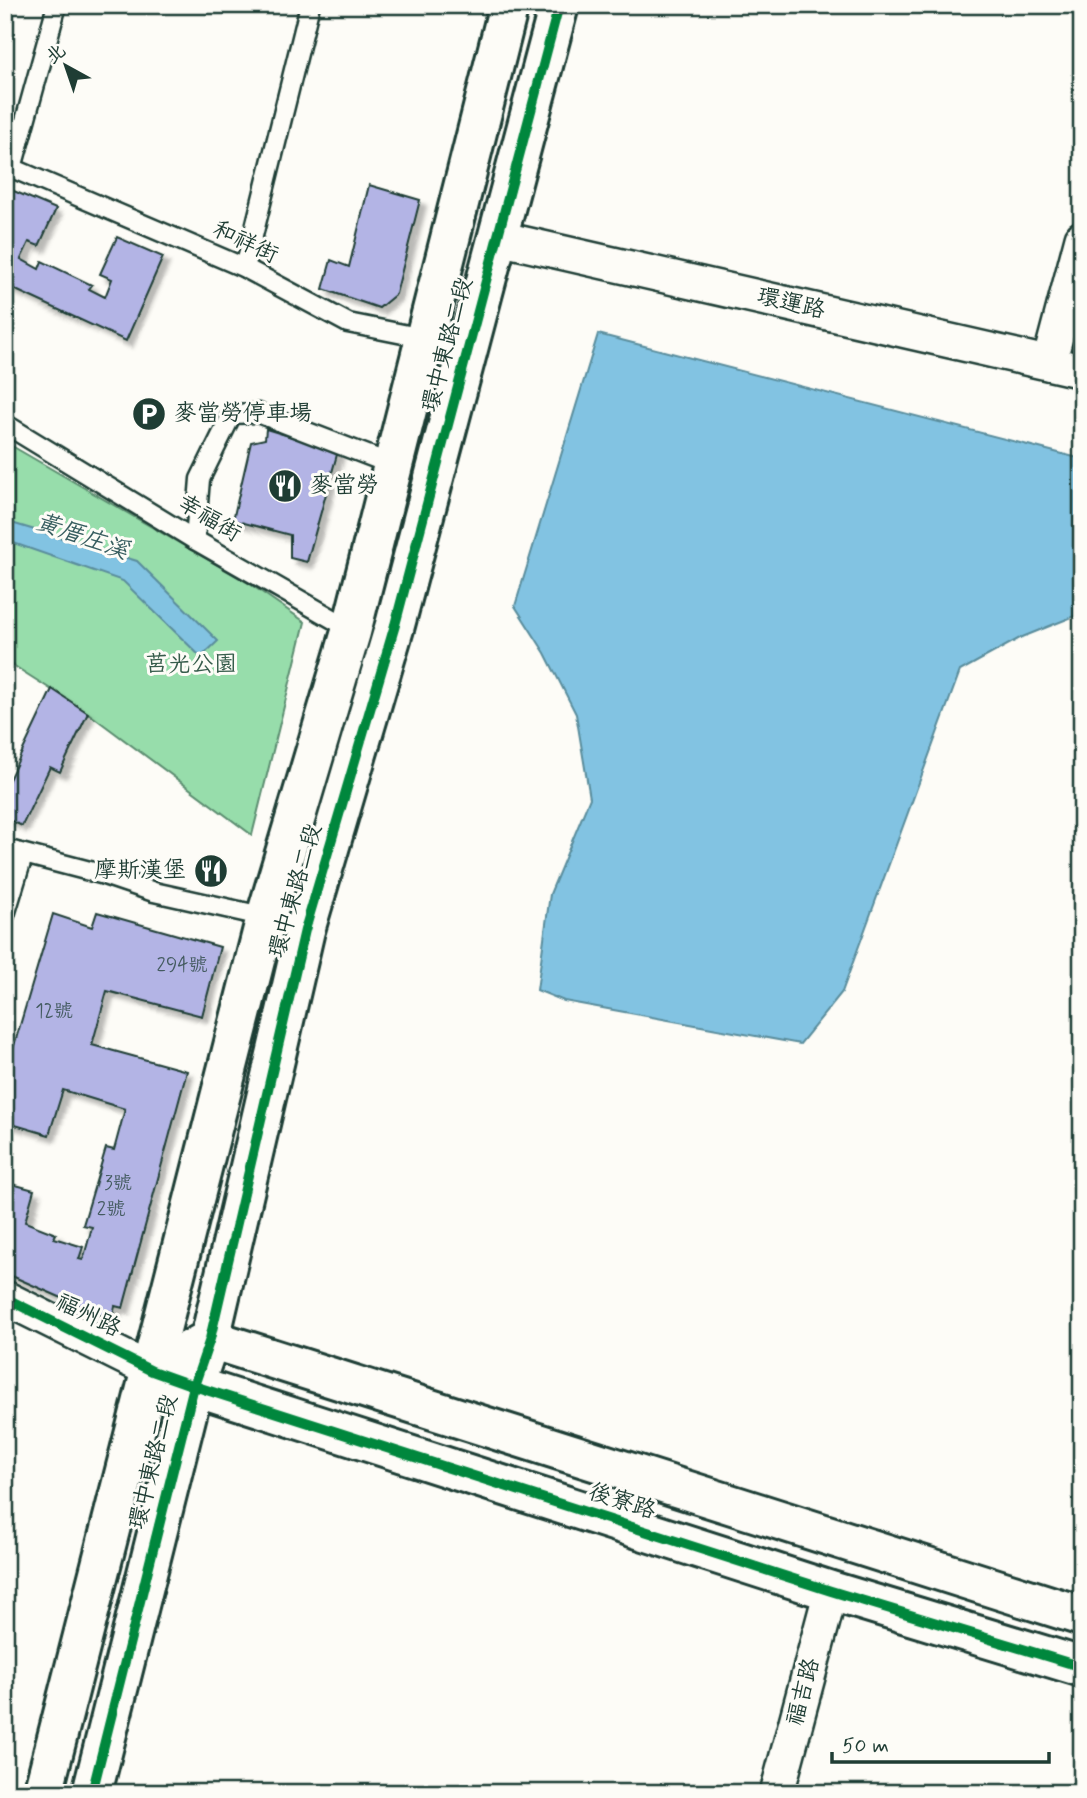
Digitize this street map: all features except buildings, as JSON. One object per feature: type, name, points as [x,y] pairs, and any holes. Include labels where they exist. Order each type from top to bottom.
[{"type":"street","name":"環中東路二段","points":[[43,1793],[266,917],[351,632],[509,5]]},
{"type":"street","name":"環中東路二段","points":[[92,1793],[194,1386],[210,1339],[306,930],[395,625],[559,5]]},
{"type":"street","name":"環運路","points":[[499,238],[1082,371]]},
{"type":"street","points":[[1049,363],[1082,238]]},
{"type":"street","name":"福州路","points":[[5,1298],[152,1371]]},
{"type":"street","points":[[152,1371],[210,1339]]},
{"type":"street","name":"後寮路","points":[[210,1339],[1082,1616]]},
{"type":"street","name":"後寮路","points":[[152,1371],[831,1591],[1082,1667]]},
{"type":"street","name":"福吉路","points":[[777,1793],[831,1591]]},
{"type":"lane","points":[[9,166],[57,5]]},
{"type":"lane","points":[[245,268],[310,5]]},
{"type":"lane","name":"和祥街","points":[[9,166],[245,268],[348,323],[423,338],[467,352]]},
{"type":"lane","points":[[195,540],[200,479],[232,414],[258,413],[393,465]]},
{"type":"lane","name":"幸福街","points":[[5,424],[351,632]]},
{"type":"lane","points":[[351,632],[395,625]]},
{"type":"lane","points":[[5,849],[23,856],[101,874],[154,892],[266,917],[306,930]]},
{"type":"lane","points":[[5,915],[23,856]]},
{"type":"green space","name":"莒光公園","points":[[5,442],[250,584],[305,622],[252,835],[88,713],[5,660]]},
{"type":"water","points":[[598,334],[1082,459],[1082,613],[1020,638],[960,671],[842,992],[800,1044],[564,1001],[537,990],[550,894],[590,798],[576,714],[545,653],[515,606]]},
{"type":"water","points":[[5,521],[137,561],[218,641],[201,657],[123,581],[5,540]]},
{"type":"cycle path","points":[[92,1793],[194,1386],[210,1339],[305,930],[395,625],[559,5]]},
{"type":"cycle path","points":[[5,1298],[152,1371],[194,1386],[831,1591],[1082,1667]]},
{"type":"place","name":"麥當勞停車場","points":[[149,414]]},
{"type":"place","name":"麥當勞","points":[[285,486]]},
{"type":"place","name":"摩斯漢堡","points":[[211,871]]},
{"type":"water label","name":"黃厝庄溪","points":[[82,537]]}]
